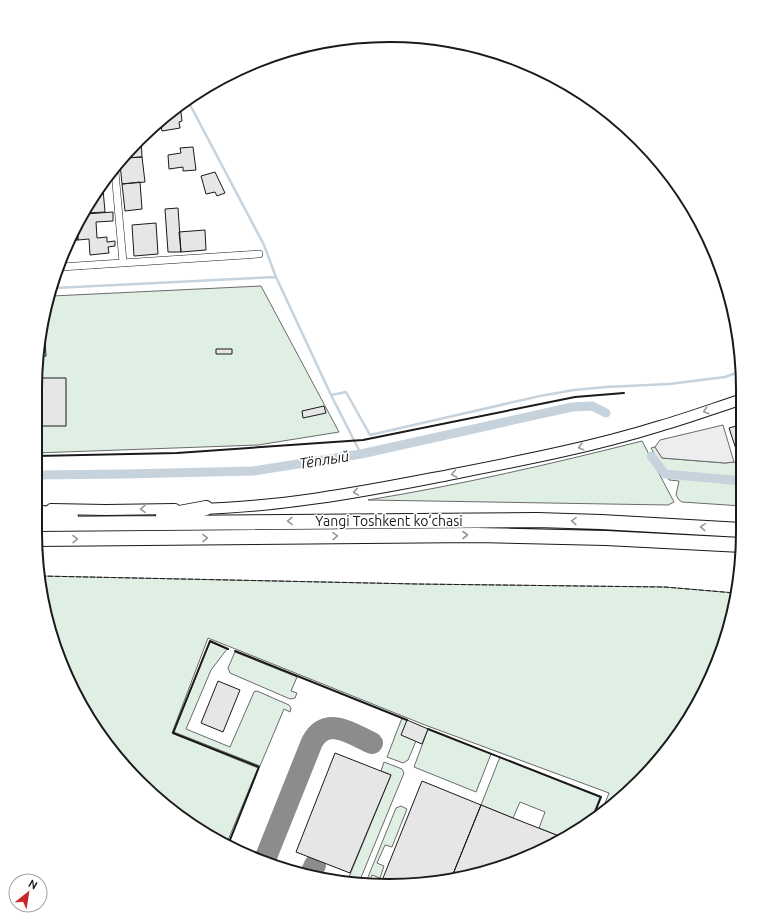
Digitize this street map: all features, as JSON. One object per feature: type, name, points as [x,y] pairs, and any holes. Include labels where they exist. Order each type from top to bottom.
[{"type":"highway","points":[[42,513],[122,523],[206,508]]},
{"type":"highway","name":"Yangi Toshkent ko‘chasi","points":[[42,524],[537,520],[736,530]]},
{"type":"highway","name":"Yangi Toshkent ko‘chasi","points":[[42,540],[505,535],[606,538],[735,545]]},
{"type":"main road","points":[[42,508],[106,510],[206,508],[280,504],[394,486],[560,452],[659,427],[736,401]]},
{"type":"street","points":[[115,176],[123,262]]},
{"type":"street","points":[[64,267],[259,254]]},
{"type":"green space","points":[[261,286],[339,432],[258,445],[42,453],[43,366],[45,344],[55,296]]},
{"type":"green space","points":[[642,441],[674,502],[668,505],[368,500],[505,474]]},
{"type":"green space","points":[[655,447],[662,458],[736,463],[736,506],[682,502],[679,500],[676,495],[679,481],[669,480],[651,448]]},
{"type":"green space","points":[[45,576],[417,584],[665,587],[730,593],[718,644],[710,665],[690,706],[678,725],[650,761],[618,793],[605,803],[609,793],[425,725],[208,638],[172,733],[258,768],[228,839],[196,821],[160,793],[128,761],[100,725],[88,706],[68,665],[60,644]]},
{"type":"green space","points":[[210,642],[227,649],[211,670],[186,729],[230,747],[254,692],[257,691],[289,705],[291,708],[290,712],[284,709],[260,766],[174,732]]},
{"type":"green space","points":[[235,652],[297,677],[291,691],[297,693],[295,698],[290,699],[230,673],[228,668]]},
{"type":"green space","points":[[402,718],[407,720],[416,741],[408,760],[403,763],[387,757]]},
{"type":"green space","points":[[428,729],[491,754],[476,792],[414,767]]},
{"type":"green space","points":[[500,757],[600,797],[595,811],[582,821],[557,835],[539,828],[545,812],[520,802],[513,818],[481,805]]},
{"type":"green space","points":[[384,762],[402,769],[404,773],[361,878],[349,876],[391,775],[381,771]]},
{"type":"green space","points":[[401,806],[407,809],[392,847],[385,845],[377,863],[384,866],[380,878],[372,875],[371,878],[368,878],[396,808]]},
{"type":"shaded area","points":[[723,425],[734,462],[725,463],[662,458],[655,447],[660,440]]},
{"type":"building","points":[[181,112],[182,121],[179,122],[180,128],[162,131],[161,127]]},
{"type":"building","points":[[141,147],[142,157],[130,158]]},
{"type":"building","points":[[193,147],[196,170],[183,171],[183,167],[169,169],[168,155],[181,153],[180,148]]},
{"type":"building","points":[[142,157],[145,182],[122,184],[121,170],[130,158]]},
{"type":"building","points":[[215,172],[225,193],[217,196],[215,192],[206,194],[201,176]]},
{"type":"building","points":[[140,182],[142,209],[125,211],[122,184]]},
{"type":"building","points":[[103,192],[105,212],[89,213]]},
{"type":"building","points":[[178,208],[181,252],[168,252],[165,209]]},
{"type":"building","points":[[113,212],[113,221],[96,222],[97,238],[107,237],[107,242],[115,241],[115,246],[108,247],[109,253],[90,255],[89,239],[78,240],[78,236],[89,214]]},
{"type":"building","points":[[156,223],[158,254],[134,256],[132,225]]},
{"type":"building","points":[[205,230],[206,250],[181,252],[179,232]]},
{"type":"building","points":[[45,343],[46,356],[44,356]]},
{"type":"building","points":[[216,349],[232,349],[232,354],[216,354]]},
{"type":"building","points":[[42,378],[66,378],[66,426],[42,426]]},
{"type":"building","points":[[324,406],[326,413],[303,418],[302,411]]},
{"type":"building","points":[[736,426],[736,449],[729,428]]},
{"type":"building","points":[[218,681],[240,690],[223,732],[201,723]]},
{"type":"building","points":[[407,720],[428,729],[422,744],[401,735]]},
{"type":"building","points":[[335,753],[391,775],[350,873],[296,852]]},
{"type":"building","points":[[422,781],[481,805],[454,873],[412,878],[383,879]]},
{"type":"building","points":[[481,805],[557,835],[522,853],[501,861],[454,873]]},
{"type":"waterway","points":[[190,105],[264,245],[276,277],[331,395],[346,392],[370,435],[540,396],[574,390],[669,384],[725,377],[735,373]]},
{"type":"waterway","points":[[57,288],[276,277]]},
{"type":"waterway","points":[[331,395],[361,454]]},
{"type":"waterway","name":"Тёплый","points":[[42,475],[253,471],[361,454],[572,407],[592,406],[606,413]]},
{"type":"waterway","name":"Тёплый","points":[[651,456],[665,474],[736,480]]},
{"type":"taxiway","points":[[266,857],[312,742],[318,734],[332,728],[340,729],[372,743]]},
{"type":"taxiway","points":[[313,870],[315,865]]},
{"type":"fence","points":[[45,576],[417,584],[665,587],[730,593]]},
{"type":"wall","points":[[42,456],[177,453],[363,440],[575,397],[624,393]]},
{"type":"wall","points":[[228,649],[210,641],[173,733],[259,767],[230,840]]},
{"type":"wall","points":[[235,651],[407,720]]},
{"type":"wall","points":[[428,729],[601,797],[596,810]]}]
